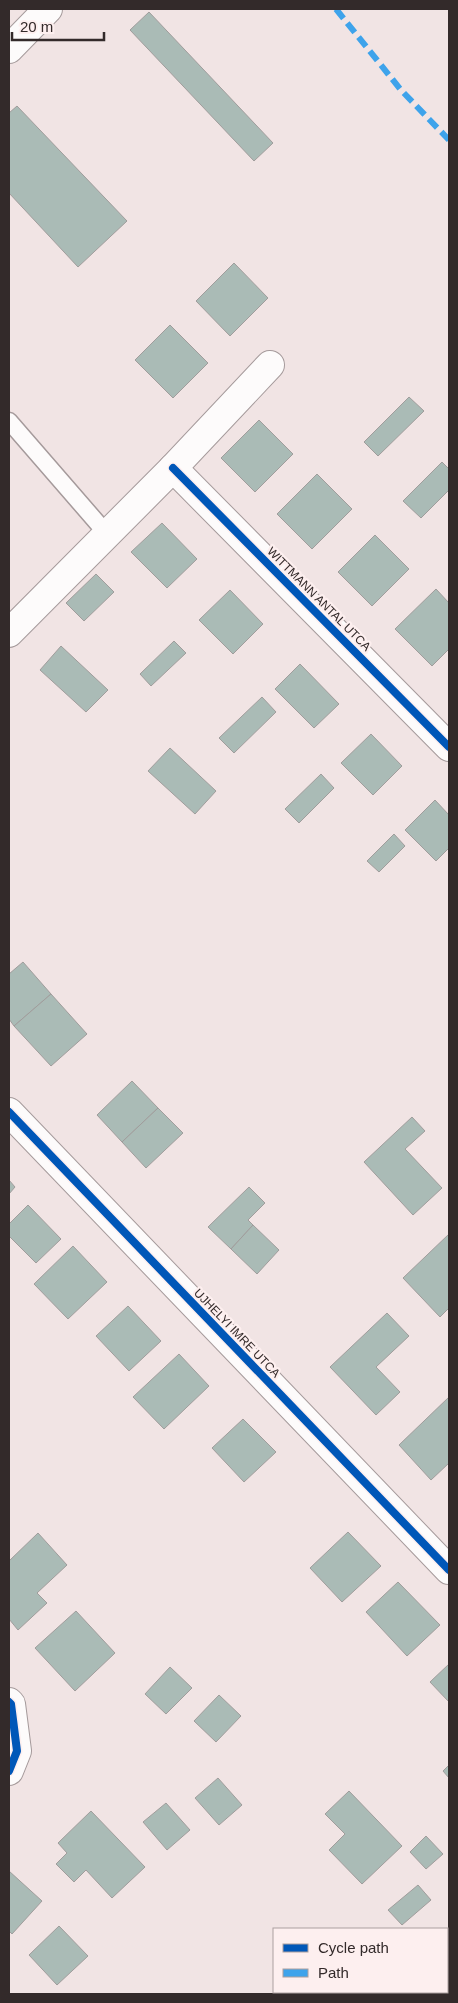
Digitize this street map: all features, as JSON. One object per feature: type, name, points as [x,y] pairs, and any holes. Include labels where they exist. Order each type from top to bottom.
[{"type":"street","points":[[9,49],[48,9]]},
{"type":"street","points":[[9,633],[173,468],[270,365]]},
{"type":"street","name":"WITTMANN ANTAL UTCA","points":[[173,468],[449,747]]},
{"type":"street","name":"UJHELYI IMRE UTCA","points":[[9,1112],[449,1570]]},
{"type":"street","points":[[9,1702],[11,1704],[18,1751],[9,1771]]},
{"type":"lane","points":[[9,421],[107,534]]},
{"type":"building","points":[[149,12],[273,143],[254,161],[130,30]]},
{"type":"building","points":[[17,106],[127,221],[78,267],[9,193],[9,113]]},
{"type":"building","points":[[234,263],[268,298],[230,336],[196,301]]},
{"type":"building","points":[[170,325],[208,363],[173,398],[135,360]]},
{"type":"building","points":[[409,397],[424,411],[378,456],[364,442]]},
{"type":"building","points":[[259,420],[293,454],[255,492],[221,458]]},
{"type":"building","points":[[442,462],[449,469],[449,490],[421,518],[403,501]]},
{"type":"building","points":[[317,474],[352,509],[312,549],[277,514]]},
{"type":"building","points":[[162,523],[197,559],[167,588],[131,552]]},
{"type":"building","points":[[375,535],[409,569],[372,606],[338,572]]},
{"type":"building","points":[[96,574],[114,592],[84,621],[66,603]]},
{"type":"building","points":[[436,589],[449,603],[449,649],[432,666],[395,629]]},
{"type":"building","points":[[230,590],[263,624],[233,654],[199,620]]},
{"type":"building","points":[[174,641],[186,653],[151,686],[140,674]]},
{"type":"building","points":[[61,646],[108,690],[86,712],[40,670]]},
{"type":"building","points":[[300,664],[339,704],[314,728],[275,689]]},
{"type":"building","points":[[262,697],[276,712],[234,753],[219,738]]},
{"type":"building","points":[[371,734],[402,766],[373,795],[341,763]]},
{"type":"building","points":[[170,748],[216,791],[195,814],[148,771]]},
{"type":"building","points":[[321,774],[334,788],[299,823],[285,809]]},
{"type":"building","points":[[435,800],[449,815],[449,848],[436,861],[405,830]]},
{"type":"building","points":[[394,834],[405,846],[379,872],[367,861]]},
{"type":"building","points":[[23,962],[51,994],[14,1026],[9,1019],[9,974]]},
{"type":"building","points":[[51,994],[87,1034],[51,1066],[14,1026]]},
{"type":"building","points":[[132,1081],[158,1108],[122,1142],[97,1115]]},
{"type":"building","points":[[158,1108],[183,1133],[146,1168],[122,1142]]},
{"type":"building","points":[[412,1117],[425,1131],[405,1149],[442,1188],[413,1215],[364,1162]]},
{"type":"building","points":[[9,1180],[15,1187],[9,1194]]},
{"type":"building","points":[[249,1187],[265,1203],[248,1220],[253,1225],[231,1249],[208,1227]]},
{"type":"building","points":[[28,1205],[61,1239],[36,1263],[9,1236],[9,1224]]},
{"type":"building","points":[[253,1225],[279,1250],[257,1274],[231,1249]]},
{"type":"building","points":[[449,1234],[449,1308],[440,1317],[403,1278]]},
{"type":"building","points":[[73,1246],[107,1282],[68,1319],[34,1284]]},
{"type":"building","points":[[128,1306],[161,1341],[129,1371],[96,1336]]},
{"type":"building","points":[[387,1313],[409,1336],[376,1367],[400,1392],[376,1415],[330,1367]]},
{"type":"building","points":[[179,1354],[209,1386],[164,1429],[133,1397]]},
{"type":"building","points":[[449,1397],[449,1463],[431,1480],[399,1445]]},
{"type":"building","points":[[243,1419],[276,1452],[244,1482],[212,1448]]},
{"type":"building","points":[[348,1532],[381,1566],[342,1602],[310,1568]]},
{"type":"building","points":[[38,1533],[67,1565],[37,1593],[47,1603],[18,1630],[9,1619],[9,1561]]},
{"type":"building","points":[[398,1582],[440,1625],[407,1656],[366,1612]]},
{"type":"building","points":[[76,1611],[115,1653],[75,1691],[35,1648]]},
{"type":"building","points":[[449,1664],[449,1702],[430,1682]]},
{"type":"building","points":[[170,1667],[192,1688],[166,1714],[145,1694]]},
{"type":"building","points":[[219,1695],[241,1716],[216,1742],[194,1721]]},
{"type":"building","points":[[449,1765],[449,1778],[443,1771]]},
{"type":"building","points":[[218,1778],[242,1805],[219,1825],[195,1798]]},
{"type":"building","points":[[349,1791],[402,1846],[362,1884],[329,1850],[345,1834],[325,1814]]},
{"type":"building","points":[[166,1803],[190,1830],[167,1850],[143,1822]]},
{"type":"building","points":[[91,1811],[145,1867],[112,1898],[86,1870],[74,1882],[56,1864],[67,1853],[58,1843]]},
{"type":"building","points":[[426,1836],[443,1854],[426,1869],[410,1852]]},
{"type":"building","points":[[9,1871],[42,1901],[12,1934],[9,1931]]},
{"type":"building","points":[[418,1885],[431,1900],[402,1925],[388,1910]]},
{"type":"building","points":[[59,1926],[88,1956],[57,1985],[29,1955]]},
{"type":"building","points":[[449,1984],[449,1994],[437,1994],[448,1993]]},
{"type":"building","points":[[340,1993],[386,1993],[384,1994]]},
{"type":"marked path","points":[[336,9],[401,90],[449,140]]},
{"type":"cycle path","points":[[173,468],[449,747]]},
{"type":"cycle path","points":[[9,1112],[449,1570]]},
{"type":"cycle path","points":[[9,1702],[11,1704],[17,1751],[9,1771]]}]
